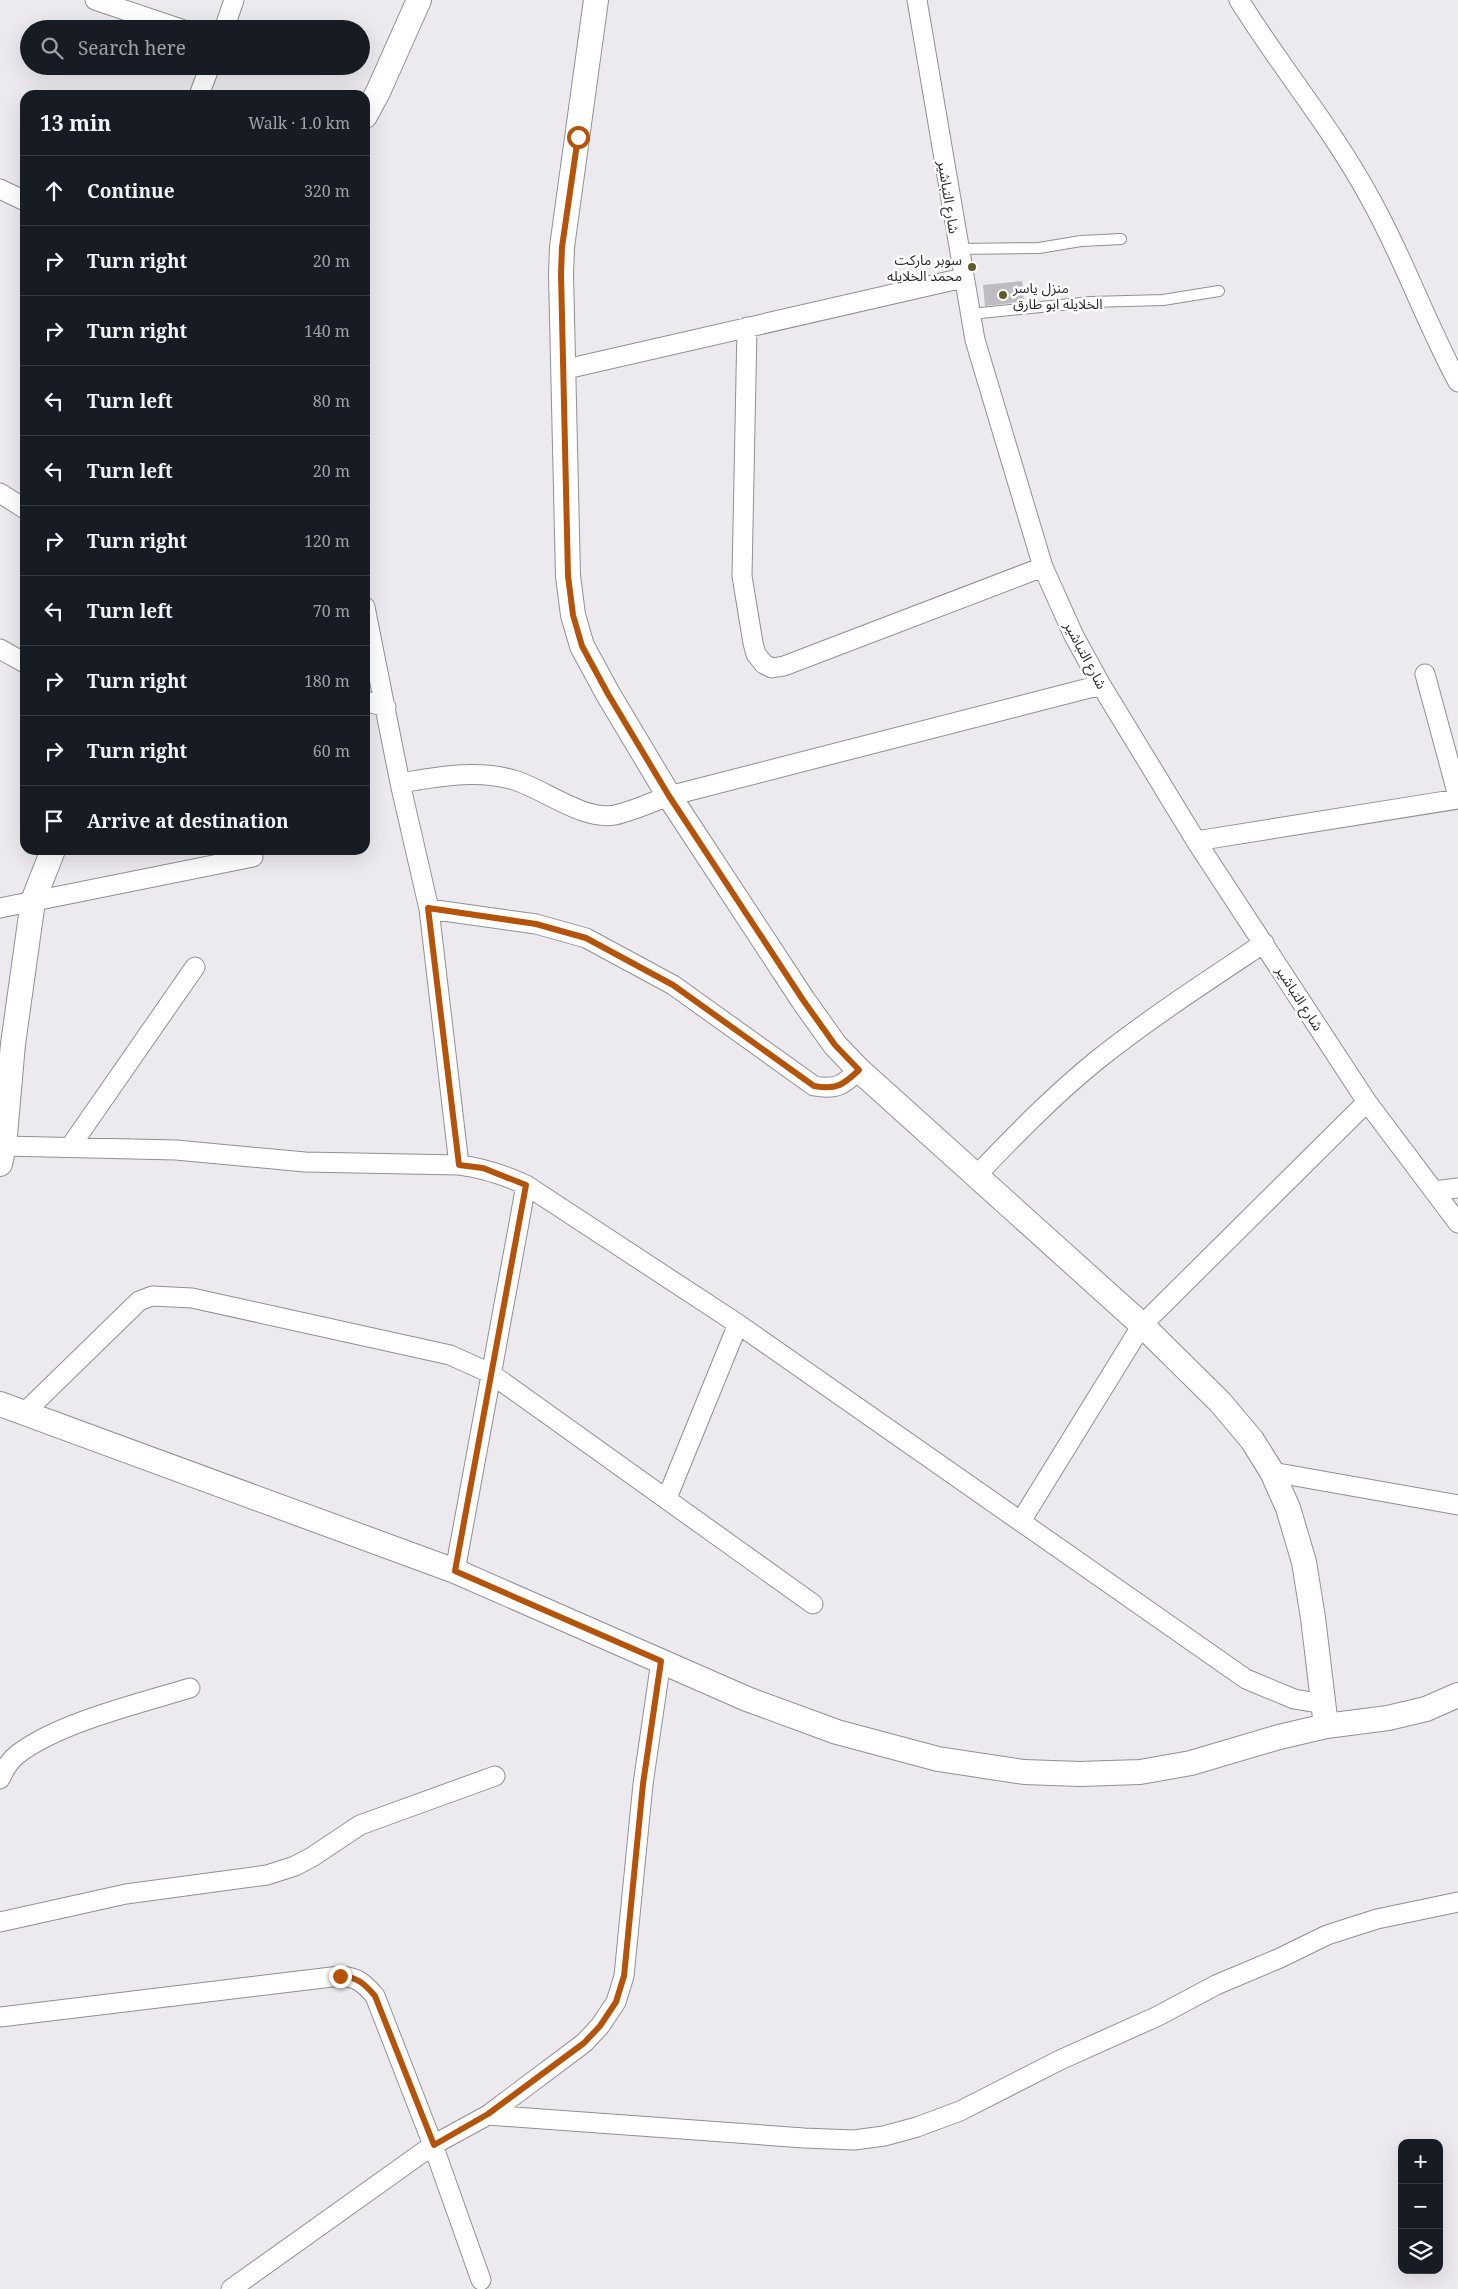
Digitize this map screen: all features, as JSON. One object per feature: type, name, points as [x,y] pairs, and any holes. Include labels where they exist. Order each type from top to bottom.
[{"type":"street","points":[[95,0],[154,20]]},
{"type":"street","points":[[227,20],[234,0]]},
{"type":"street","points":[[370,107],[419,0]]},
{"type":"street","points":[[596,0],[562,247],[561,274],[568,576],[573,615],[582,646],[669,796],[819,1025],[859,1070],[1142,1325],[1220,1402],[1252,1440],[1272,1472],[1288,1508],[1304,1562],[1325,1715]]},
{"type":"street","name":"شارع التباشير","points":[[917,0],[975,340],[1043,567],[1074,636],[1101,685],[1196,841],[1367,1102],[1458,1223]]},
{"type":"street","points":[[1239,0],[1321,118],[1372,200],[1458,382]]},
{"type":"street","points":[[201,90],[207,75]]},
{"type":"street","points":[[0,189],[20,199]]},
{"type":"street","points":[[562,370],[963,278]]},
{"type":"street","points":[[747,327],[742,576],[752,643],[756,654],[764,664],[772,668],[784,666],[1043,567]]},
{"type":"street","points":[[0,493],[20,506]]},
{"type":"street","points":[[370,631],[400,784],[428,908],[459,1165]]},
{"type":"street","points":[[0,649],[20,659]]},
{"type":"street","points":[[1196,841],[1458,798],[1425,674]]},
{"type":"street","points":[[400,784],[448,775],[483,774],[514,780],[590,814],[613,815],[669,796],[1101,685]]},
{"type":"street","points":[[370,702],[386,707]]},
{"type":"street","points":[[51,855],[33,902],[13,1044],[2,1155],[70,1148],[176,1150],[305,1162],[459,1165],[483,1168],[526,1185],[738,1324],[1246,1679],[1294,1699],[1325,1715],[1388,1718],[1426,1709],[1458,1695]]},
{"type":"street","points":[[0,908],[253,857]]},
{"type":"street","points":[[428,908],[536,924],[586,938],[673,985],[814,1086],[824,1088],[842,1085],[859,1070]]},
{"type":"street","points":[[976,1176],[1057,1094],[1097,1061],[1183,997],[1264,943]]},
{"type":"street","points":[[70,1148],[194,966]]},
{"type":"street","points":[[1021,1521],[1142,1325],[1367,1102]]},
{"type":"street","points":[[455,1571],[526,1185]]},
{"type":"street","points":[[1434,1191],[1458,1188]]},
{"type":"street","points":[[23,1414],[139,1301],[152,1296],[192,1298],[384,1339],[450,1355],[490,1373],[813,1604]]},
{"type":"street","points":[[666,1498],[738,1324]]},
{"type":"street","points":[[0,1404],[455,1571],[747,1699],[837,1732],[938,1759],[1024,1772],[1080,1774],[1140,1772],[1191,1763],[1279,1737],[1325,1715]]},
{"type":"street","points":[[1272,1472],[1458,1505]]},
{"type":"street","points":[[231,2289],[434,2145],[488,2114],[584,2043],[600,2026],[616,2002],[624,1976],[643,1784],[661,1661]]},
{"type":"street","points":[[0,1779],[18,1754],[39,1740],[71,1726],[190,1688]]},
{"type":"street","points":[[0,1922],[126,1894],[267,1874],[295,1866],[360,1825],[494,1776]]},
{"type":"street","points":[[488,2114],[804,2138],[854,2140],[884,2136],[917,2127],[960,2111],[1060,2060],[1158,2016],[1216,1985],[1280,1958],[1327,1935],[1377,1919],[1458,1902]]},
{"type":"street","points":[[0,2017],[340,1976],[352,1977],[364,1983],[375,1996],[434,2145],[481,2280]]},
{"type":"lane","points":[[958,249],[1039,248],[1081,241],[1121,240]]},
{"type":"lane","points":[[970,314],[1091,302],[1163,300],[1219,291]]},
{"type":"building","name":"منزل ياسر الخلايله ابو طارق","points":[[1022,281],[1024,302],[985,306],[983,285]]},
{"type":"place","name":"سوبر ماركت محمد الخلايله","points":[[972,267]]},
{"type":"place","name":"منزل ياسر الخلايله ابو طارق","points":[[1003,295]]},
{"type":"route","points":[[340,1976],[352,1977],[364,1983],[375,1996],[434,2145],[457,2130],[488,2114],[584,2043],[600,2026],[616,2002],[624,1976],[643,1784],[661,1661],[455,1571],[526,1185],[483,1168],[459,1165],[428,908],[536,924],[586,938],[621,955],[673,985],[814,1086],[824,1088],[842,1085],[859,1070],[819,1025],[669,796],[608,694],[582,646],[573,615],[568,576],[561,274],[562,247],[578,137]]}]
